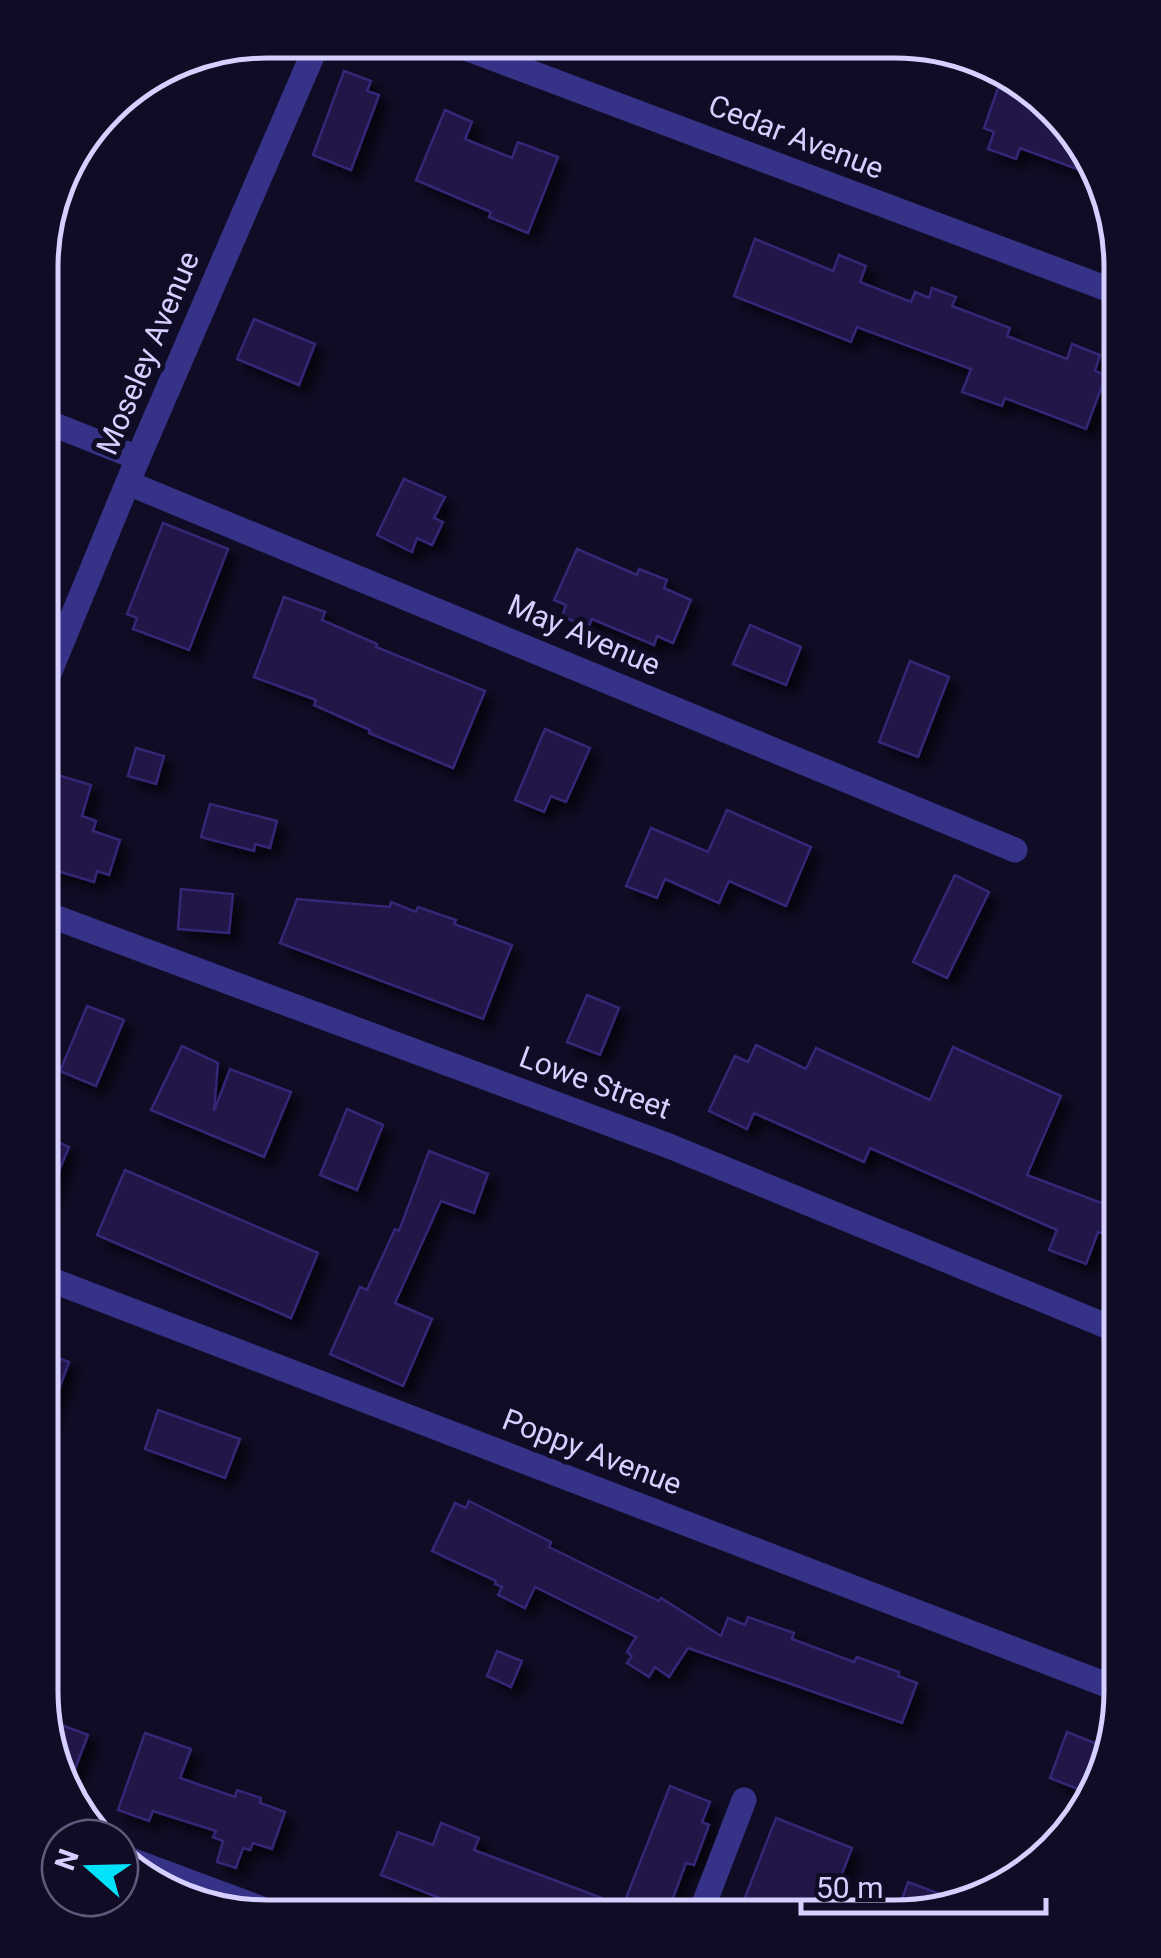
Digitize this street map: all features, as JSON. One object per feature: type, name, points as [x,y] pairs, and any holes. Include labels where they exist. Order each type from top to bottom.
[{"type":"street","name":"Moseley Avenue","points":[[58,653],[311,58]]},
{"type":"street","name":"Cedar Avenue","points":[[493,58],[1104,288]]},
{"type":"street","points":[[58,426],[138,458]]},
{"type":"street","name":"May Avenue","points":[[128,483],[1015,850]]},
{"type":"street","name":"Lowe Street","points":[[58,918],[670,1146],[1103,1325]]},
{"type":"street","name":"Poppy Avenue","points":[[58,1283],[1103,1683]]},
{"type":"street","points":[[706,1900],[744,1800]]},
{"type":"street","points":[[161,1871],[228,1896]]},
{"type":"building","points":[[344,71],[371,81],[367,91],[379,95],[351,170],[313,155]]},
{"type":"building","points":[[999,86],[1042,119],[1079,170],[1020,148],[1016,159],[988,149],[994,132],[984,128]]},
{"type":"building","points":[[445,110],[472,122],[465,139],[512,158],[518,142],[558,157],[528,233],[489,217],[491,212],[416,180]]},
{"type":"building","points":[[755,239],[833,271],[839,255],[866,266],[860,282],[911,302],[915,292],[929,298],[932,288],[956,297],[952,306],[1010,328],[1007,336],[1067,359],[1072,344],[1100,355],[1095,371],[1104,374],[1104,381],[1086,429],[1005,398],[1002,406],[962,392],[971,369],[857,327],[851,342],[734,296]]},
{"type":"building","points":[[254,319],[315,344],[299,385],[237,359]]},
{"type":"building","points":[[404,479],[445,497],[434,518],[443,522],[432,545],[417,538],[412,552],[377,535]]},
{"type":"building","points":[[163,523],[228,549],[189,650],[133,629],[137,618],[127,614]]},
{"type":"building","points":[[577,549],[637,575],[639,569],[667,580],[664,588],[691,600],[673,643],[657,636],[654,645],[592,619],[588,628],[562,616],[566,605],[554,600]]},
{"type":"building","points":[[284,597],[325,612],[322,620],[377,644],[376,647],[485,691],[453,768],[369,733],[370,730],[314,705],[316,700],[254,677]]},
{"type":"building","points":[[750,625],[801,647],[786,685],[733,664]]},
{"type":"building","points":[[910,661],[949,677],[918,757],[879,742]]},
{"type":"building","points":[[545,729],[590,748],[566,802],[551,796],[544,812],[515,800]]},
{"type":"building","points":[[136,748],[164,756],[156,784],[128,776]]},
{"type":"building","points":[[58,775],[91,785],[82,816],[96,821],[93,831],[120,840],[109,875],[97,871],[94,882],[58,871]]},
{"type":"building","points":[[210,804],[277,821],[270,848],[255,844],[254,851],[201,837]]},
{"type":"building","points":[[727,810],[811,847],[786,906],[729,881],[719,903],[665,879],[657,898],[626,886],[651,828],[708,852]]},
{"type":"building","points":[[955,875],[989,892],[947,978],[913,962]]},
{"type":"building","points":[[181,889],[233,894],[229,933],[178,929]]},
{"type":"building","points":[[297,899],[390,907],[391,902],[416,912],[418,907],[512,945],[483,1019],[280,943]]},
{"type":"building","points":[[587,995],[619,1008],[600,1055],[567,1042]]},
{"type":"building","points":[[87,1006],[124,1020],[96,1086],[60,1071]]},
{"type":"building","points":[[756,1045],[806,1069],[816,1048],[930,1100],[953,1047],[1061,1096],[1027,1175],[1103,1204],[1103,1234],[1098,1232],[1086,1264],[1049,1250],[1057,1230],[870,1148],[864,1162],[754,1113],[747,1129],[709,1111],[735,1056],[748,1062]]},
{"type":"building","points":[[182,1046],[218,1063],[214,1111],[230,1069],[291,1092],[264,1157],[151,1110]]},
{"type":"building","points":[[347,1109],[383,1125],[357,1190],[320,1175]]},
{"type":"building","points":[[58,1142],[69,1147],[58,1173]]},
{"type":"building","points":[[429,1151],[488,1174],[474,1213],[441,1201],[395,1303],[432,1319],[403,1386],[330,1354],[360,1287],[367,1290],[395,1229],[399,1231]]},
{"type":"building","points":[[125,1170],[318,1253],[291,1318],[97,1235]]},
{"type":"building","points":[[58,1358],[69,1362],[58,1392]]},
{"type":"building","points":[[158,1410],[240,1439],[225,1478],[145,1449]]},
{"type":"building","points":[[469,1501],[551,1542],[549,1547],[659,1601],[661,1598],[721,1636],[728,1618],[745,1625],[748,1617],[794,1633],[792,1639],[854,1662],[857,1657],[899,1672],[898,1676],[917,1683],[902,1723],[688,1648],[669,1677],[655,1667],[649,1677],[627,1663],[632,1656],[627,1652],[636,1637],[535,1587],[525,1608],[498,1595],[502,1587],[496,1581],[432,1551],[455,1503],[466,1508]]},
{"type":"building","points":[[497,1651],[522,1661],[511,1687],[487,1676]]},
{"type":"building","points":[[60,1724],[88,1735],[74,1772]]},
{"type":"building","points":[[1067,1732],[1096,1743],[1079,1789],[1050,1778]]},
{"type":"building","points":[[145,1733],[191,1749],[180,1778],[235,1797],[237,1790],[285,1812],[272,1849],[253,1843],[250,1850],[243,1848],[236,1868],[217,1862],[223,1841],[213,1837],[216,1831],[153,1811],[149,1821],[118,1810]]},
{"type":"building","points":[[670,1786],[710,1802],[702,1822],[709,1825],[694,1865],[686,1863],[672,1900],[625,1900]]},
{"type":"building","points":[[776,1818],[852,1848],[832,1900],[744,1900]]},
{"type":"building","points":[[441,1823],[479,1838],[474,1850],[607,1900],[445,1900],[381,1875],[398,1832],[433,1845]]},
{"type":"building","points":[[908,1882],[942,1894],[922,1899],[902,1900]]}]
